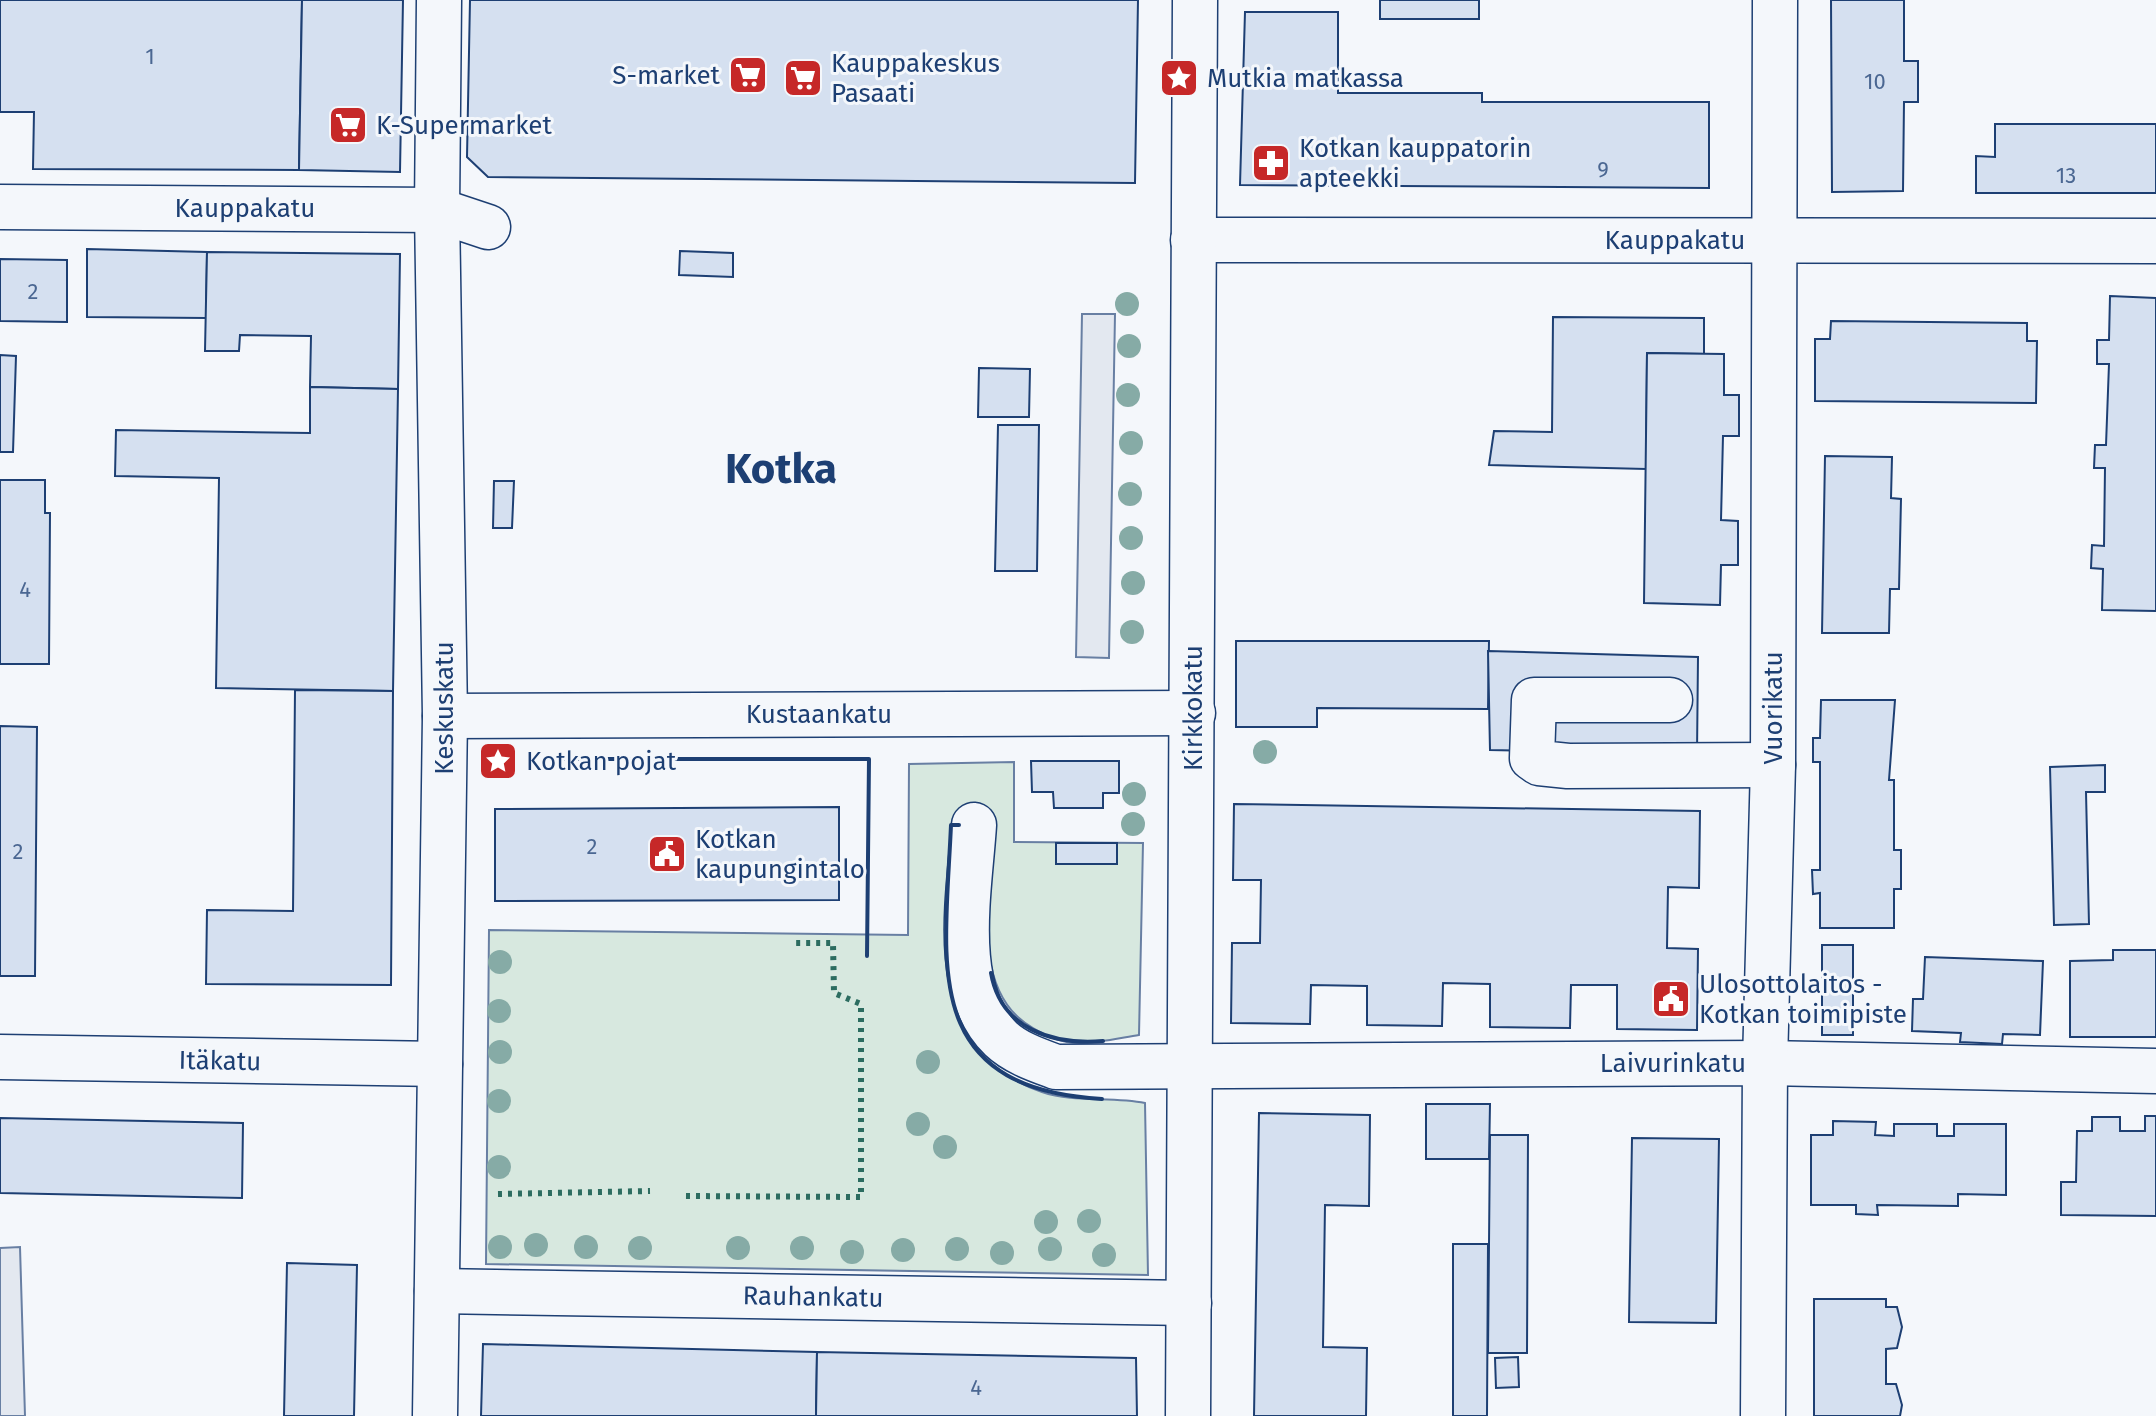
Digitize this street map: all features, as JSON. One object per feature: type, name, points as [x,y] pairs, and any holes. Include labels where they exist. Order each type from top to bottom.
[{"type":"street","name":"Keskuskatu","points":[[435,1416],[445,716],[437,210],[439,0]]},
{"type":"street","name":"Kirkkokatu","points":[[1188,1416],[1195,0]]},
{"type":"street","name":"Vuorikatu","points":[[1763,1416],[1765,1063],[1773,765],[1775,0]]},
{"type":"street","name":"Kauppakatu","points":[[0,207],[437,210],[488,227]]},
{"type":"street","name":"Kauppakatu","points":[[1193,240],[2156,241]]},
{"type":"street","points":[[1670,700],[1534,700],[1532,758],[1539,763],[1568,766],[1773,765]]},
{"type":"street","name":"Kustaankatu","points":[[445,716],[1193,713]]},
{"type":"street","name":"Laivurinkatu","points":[[974,825],[968,960],[972,991],[981,1013],[1002,1040],[1056,1067],[1765,1063],[2156,1071]]},
{"type":"street","name":"Itäkatu","points":[[0,1057],[440,1064]]},
{"type":"street","name":"Rauhankatu","points":[[437,1291],[1189,1303]]},
{"type":"shaded area","points":[[1082,314],[1115,314],[1109,658],[1076,657]]},
{"type":"shaded area","points":[[1014,762],[1014,842],[1143,843],[1139,1035],[1094,1042],[1066,1042],[1033,1028],[1012,1011],[999,990],[991,965],[988,937],[995,826],[951,825],[946,943],[950,981],[959,1016],[976,1047],[1003,1073],[1042,1092],[1145,1103],[1148,1275],[486,1264],[489,930],[908,935],[909,764]]},
{"type":"shaded area","points":[[20,1247],[25,1416],[0,1416],[0,1248]]},
{"type":"building","points":[[0,0],[302,0],[299,170],[33,169],[34,112],[0,112]]},
{"type":"building","points":[[302,0],[403,0],[400,172],[299,170]]},
{"type":"building","name":"Kauppakeskus Pasaati","points":[[470,0],[1138,0],[1135,183],[488,177],[467,157]]},
{"type":"building","points":[[1380,0],[1479,0],[1479,19],[1380,19]]},
{"type":"building","points":[[1831,0],[1904,0],[1904,61],[1918,61],[1918,102],[1904,102],[1903,191],[1832,192]]},
{"type":"building","points":[[1245,12],[1338,12],[1338,93],[1482,93],[1482,102],[1709,102],[1709,188],[1240,185]]},
{"type":"building","points":[[1995,124],[2156,124],[2156,193],[1976,193],[1976,156],[1995,157]]},
{"type":"building","points":[[87,249],[207,252],[206,318],[87,317]]},
{"type":"building","points":[[680,251],[733,253],[733,277],[679,275]]},
{"type":"building","points":[[207,252],[400,254],[398,389],[310,387],[311,336],[240,335],[239,351],[205,351]]},
{"type":"building","points":[[0,259],[67,260],[67,322],[0,321]]},
{"type":"building","points":[[2110,296],[2156,298],[2156,611],[2102,610],[2103,569],[2091,568],[2092,545],[2104,546],[2105,468],[2094,468],[2095,445],[2106,445],[2109,364],[2097,364],[2097,340],[2109,340]]},
{"type":"building","points":[[1553,317],[1704,318],[1704,354],[1647,353],[1646,469],[1489,465],[1494,431],[1552,432]]},
{"type":"building","points":[[1831,321],[2027,323],[2027,341],[2037,341],[2036,403],[1815,401],[1815,339],[1830,339]]},
{"type":"building","points":[[1647,353],[1724,354],[1724,395],[1739,395],[1739,436],[1723,436],[1721,520],[1738,521],[1738,565],[1721,565],[1720,605],[1644,603]]},
{"type":"building","points":[[0,355],[16,356],[13,452],[0,452]]},
{"type":"building","points":[[979,368],[1030,369],[1029,417],[978,417]]},
{"type":"building","points":[[310,387],[398,389],[393,691],[216,688],[219,478],[115,476],[116,430],[310,433]]},
{"type":"building","points":[[998,425],[1039,425],[1037,571],[995,571]]},
{"type":"building","points":[[1825,456],[1892,457],[1891,498],[1901,499],[1899,589],[1890,589],[1889,633],[1822,633]]},
{"type":"building","points":[[0,480],[45,480],[45,513],[50,513],[49,664],[0,664]]},
{"type":"building","points":[[494,481],[514,481],[512,528],[493,528]]},
{"type":"building","points":[[1236,641],[1489,641],[1488,709],[1317,708],[1317,727],[1236,727]]},
{"type":"building","points":[[1488,651],[1698,657],[1697,754],[1490,750]]},
{"type":"building","points":[[295,690],[393,691],[391,985],[206,984],[207,910],[293,911]]},
{"type":"building","points":[[1821,700],[1895,700],[1889,780],[1894,780],[1894,850],[1901,850],[1901,889],[1894,889],[1894,928],[1820,928],[1820,893],[1813,894],[1812,870],[1820,870],[1820,762],[1813,762],[1813,738],[1820,738]]},
{"type":"building","points":[[0,726],[37,727],[35,976],[0,976]]},
{"type":"building","points":[[1031,761],[1119,761],[1119,793],[1103,793],[1103,808],[1054,808],[1053,792],[1032,792]]},
{"type":"building","points":[[2105,765],[2105,792],[2086,792],[2089,924],[2054,925],[2050,767]]},
{"type":"building","points":[[1234,804],[1700,811],[1699,888],[1668,887],[1667,948],[1698,949],[1697,1030],[1617,1029],[1617,985],[1571,985],[1570,1028],[1490,1027],[1490,984],[1443,983],[1442,1026],[1367,1025],[1367,986],[1311,985],[1310,1024],[1231,1023],[1232,943],[1260,943],[1261,880],[1233,880]]},
{"type":"building","name":"Kotkan kaupungintalo","points":[[839,807],[839,900],[495,901],[495,809]]},
{"type":"building","points":[[1056,843],[1117,843],[1117,864],[1056,864]]},
{"type":"building","points":[[1822,945],[1853,945],[1853,1035],[1822,1035]]},
{"type":"building","points":[[2113,950],[2156,950],[2156,1037],[2070,1037],[2070,961],[2113,960]]},
{"type":"building","points":[[1925,957],[2043,961],[2040,1035],[2003,1034],[2002,1044],[1960,1042],[1961,1033],[1912,1031],[1913,999],[1923,999]]},
{"type":"building","points":[[1426,1104],[1490,1104],[1489,1159],[1426,1159]]},
{"type":"building","points":[[1259,1113],[1370,1115],[1369,1206],[1325,1205],[1323,1347],[1367,1348],[1366,1416],[1254,1416]]},
{"type":"building","points":[[2145,1116],[2156,1116],[2156,1216],[2061,1215],[2061,1182],[2076,1182],[2077,1131],[2092,1131],[2092,1117],[2120,1117],[2120,1131],[2145,1131]]},
{"type":"building","points":[[0,1118],[243,1123],[242,1198],[0,1193]]},
{"type":"building","points":[[1833,1121],[1876,1122],[1875,1135],[1894,1136],[1894,1124],[1937,1124],[1937,1136],[1954,1136],[1954,1124],[2006,1124],[2006,1195],[1958,1194],[1958,1206],[1877,1205],[1878,1215],[1856,1214],[1856,1205],[1811,1205],[1811,1135],[1833,1135]]},
{"type":"building","points":[[1490,1135],[1528,1135],[1527,1353],[1488,1353]]},
{"type":"building","points":[[1632,1138],[1719,1139],[1716,1323],[1629,1322]]},
{"type":"building","points":[[1453,1244],[1488,1244],[1487,1416],[1453,1416]]},
{"type":"building","points":[[287,1263],[357,1265],[354,1416],[284,1416]]},
{"type":"building","points":[[1814,1299],[1886,1299],[1886,1307],[1897,1307],[1902,1327],[1897,1348],[1886,1349],[1886,1384],[1896,1384],[1902,1405],[1900,1416],[1814,1416]]},
{"type":"building","points":[[483,1344],[817,1352],[816,1416],[481,1416]]},
{"type":"building","points":[[817,1352],[1136,1358],[1137,1416],[816,1416]]},
{"type":"building","points":[[1518,1357],[1519,1387],[1496,1388],[1495,1358]]},
{"type":"hedge","points":[[686,1196],[861,1197],[861,1004],[834,993],[833,943],[795,943]]},
{"type":"hedge","points":[[498,1194],[650,1191]]},
{"type":"wall","points":[[551,759],[869,759],[867,956]]},
{"type":"wall","points":[[959,825],[951,825],[946,924],[948,969],[955,1010],[972,1044],[1000,1071],[1042,1090],[1102,1099]]},
{"type":"wall","points":[[991,973],[1006,1008],[1032,1030],[1066,1040],[1103,1041]]},
{"type":"place","name":"S-market","points":[[748,75]]},
{"type":"place","name":"Kauppakeskus Pasaati","points":[[803,78]]},
{"type":"place","name":"Mutkia matkassa","points":[[1179,78]]},
{"type":"place","name":"K-Supermarket","points":[[348,125]]},
{"type":"place","name":"Kotkan kauppatorin apteekki","points":[[1271,163]]},
{"type":"place","name":"Kotkan pojat","points":[[498,761]]},
{"type":"place","name":"Kotkan kaupungintalo","points":[[667,854]]},
{"type":"place","name":"Ulosottolaitos - Kotkan toimipiste","points":[[1671,999]]},
{"type":"district","name":"Kotka","points":[[781,469]]}]
